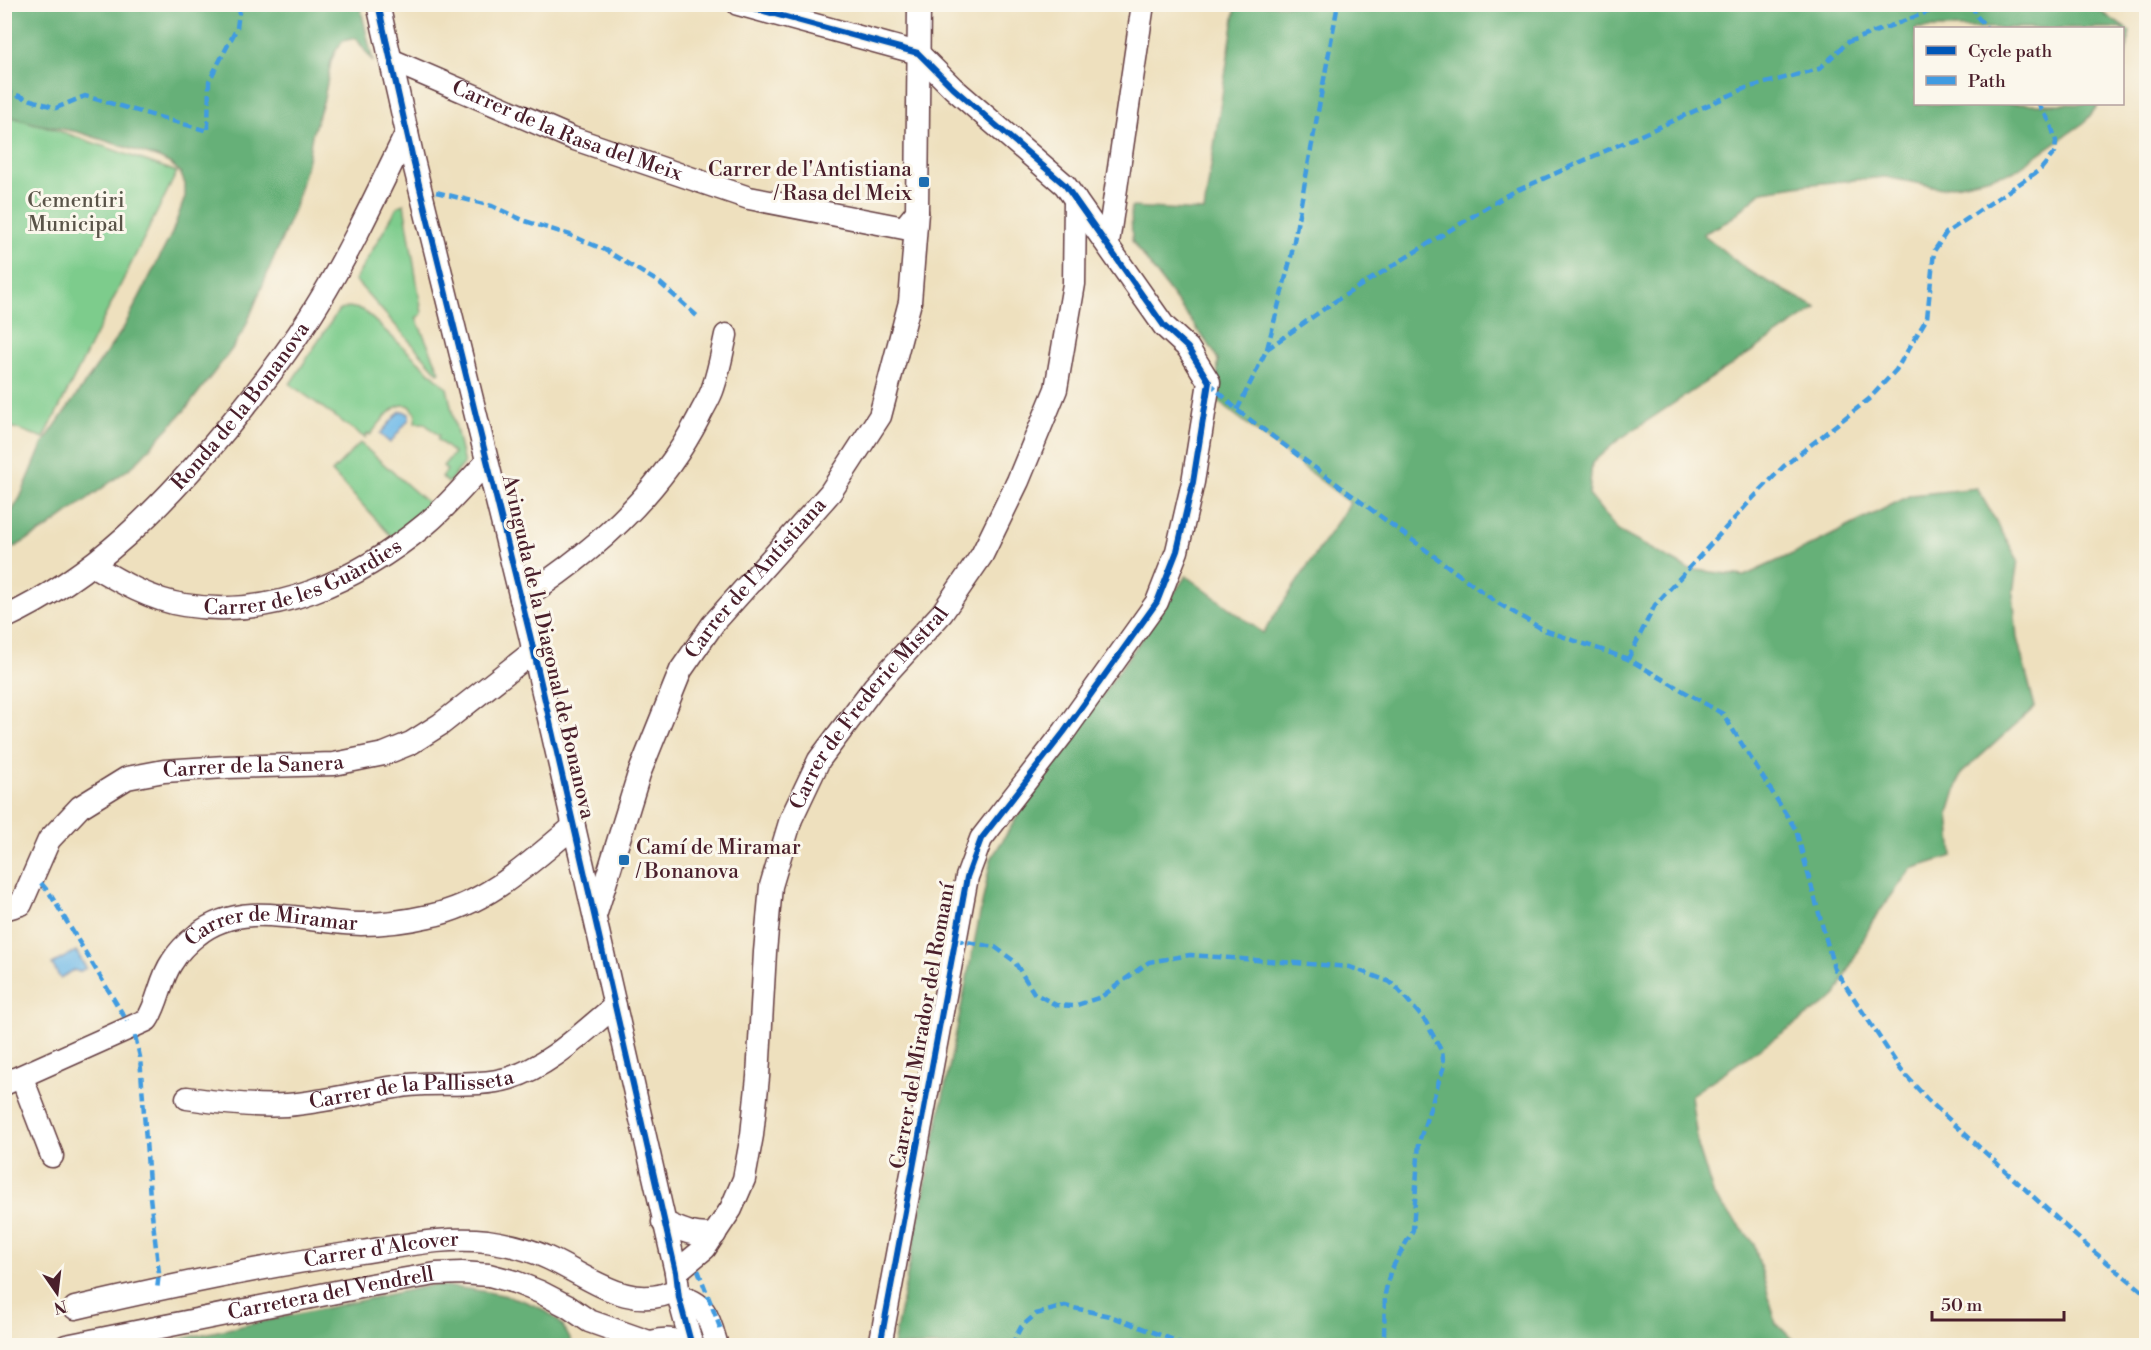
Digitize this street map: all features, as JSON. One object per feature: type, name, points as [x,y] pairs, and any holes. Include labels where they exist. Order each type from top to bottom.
[{"type":"street","name":"Avinguda de la Diagonal de Bonanova","points":[[378,4],[407,132],[534,651],[690,1346]]},
{"type":"street","points":[[738,4],[918,53],[953,88],[1065,185],[1108,243]]},
{"type":"street","name":"Carrer de l'Antistiana","points":[[595,918],[639,774],[681,670],[713,624],[830,493],[880,416],[910,302],[920,4]]},
{"type":"street","points":[[1108,243],[1136,9]]},
{"type":"street","name":"Carrer de la Rasa del Meix","points":[[391,60],[572,138],[749,198],[912,228]]},
{"type":"street","name":"Ronda de la Bonanova","points":[[4,618],[25,609],[92,565],[138,526],[174,490],[274,371],[319,303],[348,252],[407,132]]},
{"type":"street","name":"Carrer de Frederic Mistral","points":[[678,1286],[731,1209],[744,1179],[752,1135],[758,1077],[763,972],[771,885],[791,819],[819,760],[874,687],[942,613],[982,555],[1018,481],[1056,389],[1074,284],[1075,199]]},
{"type":"street","name":"Carrer del Mirador del Romaní","points":[[880,1346],[967,877],[981,839],[1064,732],[1157,602],[1177,551],[1193,482],[1209,382],[1188,348],[1164,326],[1108,243]]},
{"type":"street","points":[[521,599],[607,535],[648,494],[688,439],[713,390],[726,335]]},
{"type":"street","name":"Carrer de les Guàrdies","points":[[92,565],[119,581],[152,596],[183,605],[245,608],[286,601],[342,580],[382,558],[428,522],[487,462]]},
{"type":"street","name":"Carrer de la Sanera","points":[[4,909],[21,904],[49,840],[80,807],[128,778],[164,771],[334,764],[384,754],[411,742],[441,724],[534,651]]},
{"type":"street","name":"Carrer de Miramar","points":[[13,1081],[147,1020],[155,1008],[171,962],[198,934],[212,926],[229,919],[261,915],[360,924],[431,916],[460,907],[517,874],[574,826]]},
{"type":"street","name":"Carrer de la Pallisseta","points":[[187,1098],[248,1106],[288,1105],[394,1087],[509,1078],[551,1057],[615,1006]]},
{"type":"street","points":[[13,1081],[52,1156]]},
{"type":"street","points":[[663,1222],[690,1234],[701,1236],[715,1234]]},
{"type":"street","name":"Carrer d'Alcover","points":[[75,1308],[319,1258],[441,1240],[474,1240],[508,1244],[547,1257],[619,1294],[647,1299],[667,1295],[678,1286]]},
{"type":"street","name":"Carretera del Vendrell","points":[[66,1346],[436,1274],[462,1273],[489,1275],[515,1282],[567,1306],[589,1321],[650,1343],[679,1340],[690,1346]]},
{"type":"street","points":[[650,1343],[672,1319],[678,1286]]},
{"type":"street","points":[[678,1286],[702,1306],[717,1346]]},
{"type":"street","name":"Carretera del Vendrell","points":[[589,1321],[608,1346]]},
{"type":"green space","points":[[5,4],[360,5],[373,62],[356,38],[343,41],[336,50],[331,61],[324,99],[312,135],[295,207],[245,328],[232,349],[185,410],[134,465],[46,529],[13,548],[5,545],[7,519],[20,498],[43,443],[123,329],[172,233],[185,197],[185,184],[180,172],[159,158],[78,132],[5,115]]},
{"type":"green space","points":[[2089,4],[2124,27],[1914,27],[1914,105],[2098,105],[2085,122],[2013,172],[1942,188],[1885,177],[1763,191],[1728,221],[1703,234],[1747,270],[1817,308],[1617,441],[1592,463],[1589,495],[1618,531],[1688,569],[1744,576],[1911,495],[1977,488],[2018,560],[2013,593],[2017,638],[2035,707],[1961,774],[1949,813],[1953,856],[1911,869],[1872,922],[1835,997],[1691,1095],[1698,1146],[1714,1196],[1754,1243],[1776,1323],[1798,1345],[893,1346],[991,859],[1029,798],[1186,576],[1263,633],[1350,503],[1217,401],[1218,360],[1132,241],[1131,207],[1204,211],[1236,5]]},
{"type":"green space","points":[[2124,27],[2130,31],[2124,64]]},
{"type":"green space","name":"Cementiri Municipal","points":[[5,112],[177,172],[44,438],[5,425]]},
{"type":"green space","points":[[404,204],[422,313],[416,318],[440,372],[438,373],[355,280],[398,206]]},
{"type":"green space","points":[[349,307],[363,310],[447,388],[464,464],[448,483],[442,477],[447,470],[443,466],[454,453],[437,439],[439,436],[424,423],[415,423],[416,414],[410,406],[398,406],[365,438],[290,384],[338,311]]},
{"type":"green space","points":[[360,443],[430,505],[393,538],[332,472]]},
{"type":"green space","points":[[433,1285],[484,1291],[536,1306],[562,1325],[573,1345],[148,1346]]},
{"type":"water","points":[[399,412],[409,414],[409,419],[390,443],[380,434]]},
{"type":"water","points":[[76,951],[86,968],[79,972],[74,970],[60,978],[52,964]]},
{"type":"marked path","points":[[4,91],[56,108],[85,96],[208,131],[209,81],[237,28],[240,4]]},
{"type":"marked path","points":[[1267,349],[1291,257],[1338,4]]},
{"type":"marked path","points":[[1237,410],[1267,349],[1334,302],[1507,195],[1746,88],[1819,69],[1848,42],[1949,4]]},
{"type":"marked path","points":[[1976,4],[1974,13],[1986,27]]},
{"type":"marked path","points":[[1628,659],[1655,605],[1753,498],[1784,466],[1869,399],[1896,370],[1927,318],[1934,251],[1946,233],[2041,169],[2055,152],[2056,141],[2050,122],[2039,105]]},
{"type":"marked path","points":[[436,192],[492,206],[525,221],[570,235],[605,250],[660,283],[698,317]]},
{"type":"marked path","points":[[1209,382],[1237,410],[1496,602],[1544,630],[1628,659],[1723,714],[1796,830],[1834,968],[1901,1070],[1928,1100],[2087,1246],[2146,1294]]},
{"type":"marked path","points":[[41,883],[50,894],[127,1021]]},
{"type":"marked path","points":[[955,940],[995,947],[1014,961],[1034,993],[1056,1005],[1074,1006],[1101,997],[1149,962],[1190,955],[1350,967],[1390,982],[1398,989],[1426,1022],[1442,1052],[1444,1066],[1419,1142],[1413,1230],[1390,1272],[1385,1294],[1382,1346]]},
{"type":"marked path","points":[[135,1036],[140,1057],[150,1197],[159,1273],[157,1290]]},
{"type":"marked path","points":[[698,1270],[721,1330]]},
{"type":"marked path","points":[[1011,1346],[1021,1327],[1036,1314],[1065,1306],[1110,1316],[1174,1340],[1184,1346]]},
{"type":"cycle path","points":[[378,4],[414,164],[530,635],[676,1272],[679,1298],[692,1346]]},
{"type":"cycle path","points":[[738,4],[918,53],[953,88],[1065,185],[1164,326],[1188,348],[1209,382],[1193,482],[1177,551],[1157,602],[1064,732],[981,839],[967,877],[880,1346]]},
{"type":"place","name":"Carrer de l'Antistiana / Rasa del Meix","points":[[924,182]]},
{"type":"place","name":"Camí de Miramar / Bonanova","points":[[624,860]]}]
